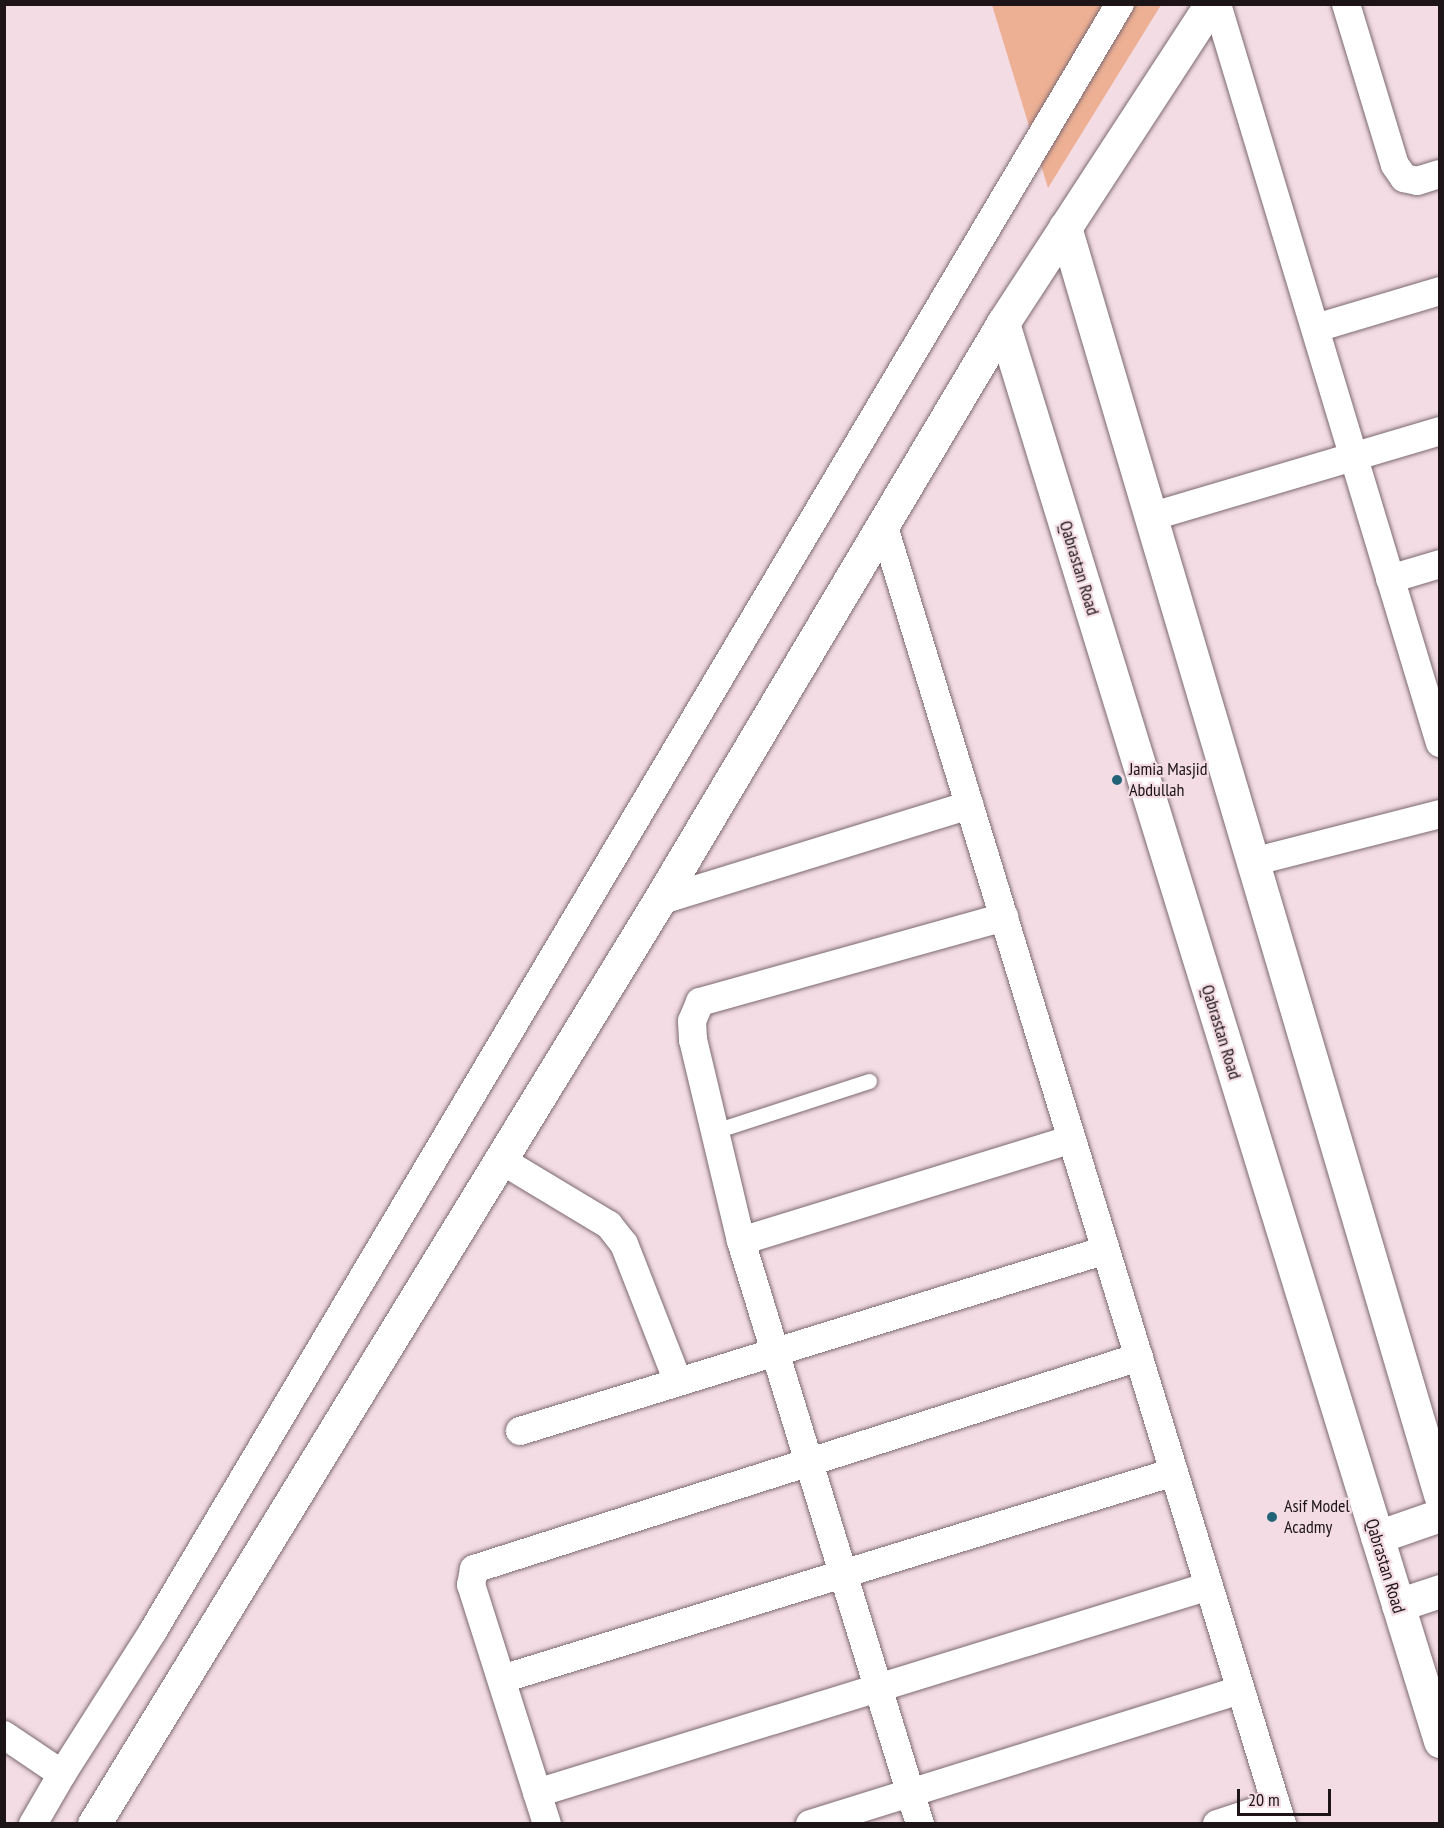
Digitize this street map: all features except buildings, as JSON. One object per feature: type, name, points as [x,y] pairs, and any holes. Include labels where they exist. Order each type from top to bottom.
[{"type":"street","points":[[33,1824],[62,1773],[159,1621],[1120,4]]},
{"type":"street","points":[[94,1824],[659,901],[884,527],[1003,323],[1211,4]]},
{"type":"street","points":[[1218,4],[1390,579],[1432,692],[1440,743]]},
{"type":"street","points":[[1346,4],[1395,165],[1404,178],[1417,181],[1440,174]]},
{"type":"street","points":[[1065,227],[1440,1495]]},
{"type":"street","points":[[1316,328],[1440,291]]},
{"type":"street","name":"Qabrastan Road","points":[[1003,323],[1440,1741]]},
{"type":"street","points":[[1150,517],[1440,431]]},
{"type":"street","points":[[884,527],[1279,1814],[1217,1824]]},
{"type":"street","points":[[1390,579],[1440,564]]},
{"type":"street","points":[[659,901],[970,805]]},
{"type":"street","points":[[1252,862],[1440,814]]},
{"type":"street","points":[[920,1824],[741,1241],[693,1040],[692,1021],[700,1002],[1004,917]]},
{"type":"street","points":[[741,1241],[1072,1139]]},
{"type":"street","points":[[501,1160],[609,1225],[624,1244],[678,1382]]},
{"type":"street","points":[[520,1431],[1106,1250]]},
{"type":"street","points":[[547,1824],[471,1585],[474,1569],[808,1459],[1139,1357]]},
{"type":"street","points":[[502,1679],[1174,1472]]},
{"type":"street","points":[[1377,1537],[1440,1515]]},
{"type":"street","points":[[537,1793],[1209,1586]]},
{"type":"street","points":[[1398,1605],[1440,1591]]},
{"type":"street","points":[[810,1824],[1241,1690]]},
{"type":"street","points":[[4,1736],[62,1773]]},
{"type":"lane","points":[[715,1131],[869,1082]]},
{"type":"shaded area","points":[[992,5],[1161,5],[1048,188]]},
{"type":"place","name":"Jamia Masjid Abdullah","points":[[1117,780]]},
{"type":"place","name":"Asif Model Acadmy","points":[[1272,1517]]}]
